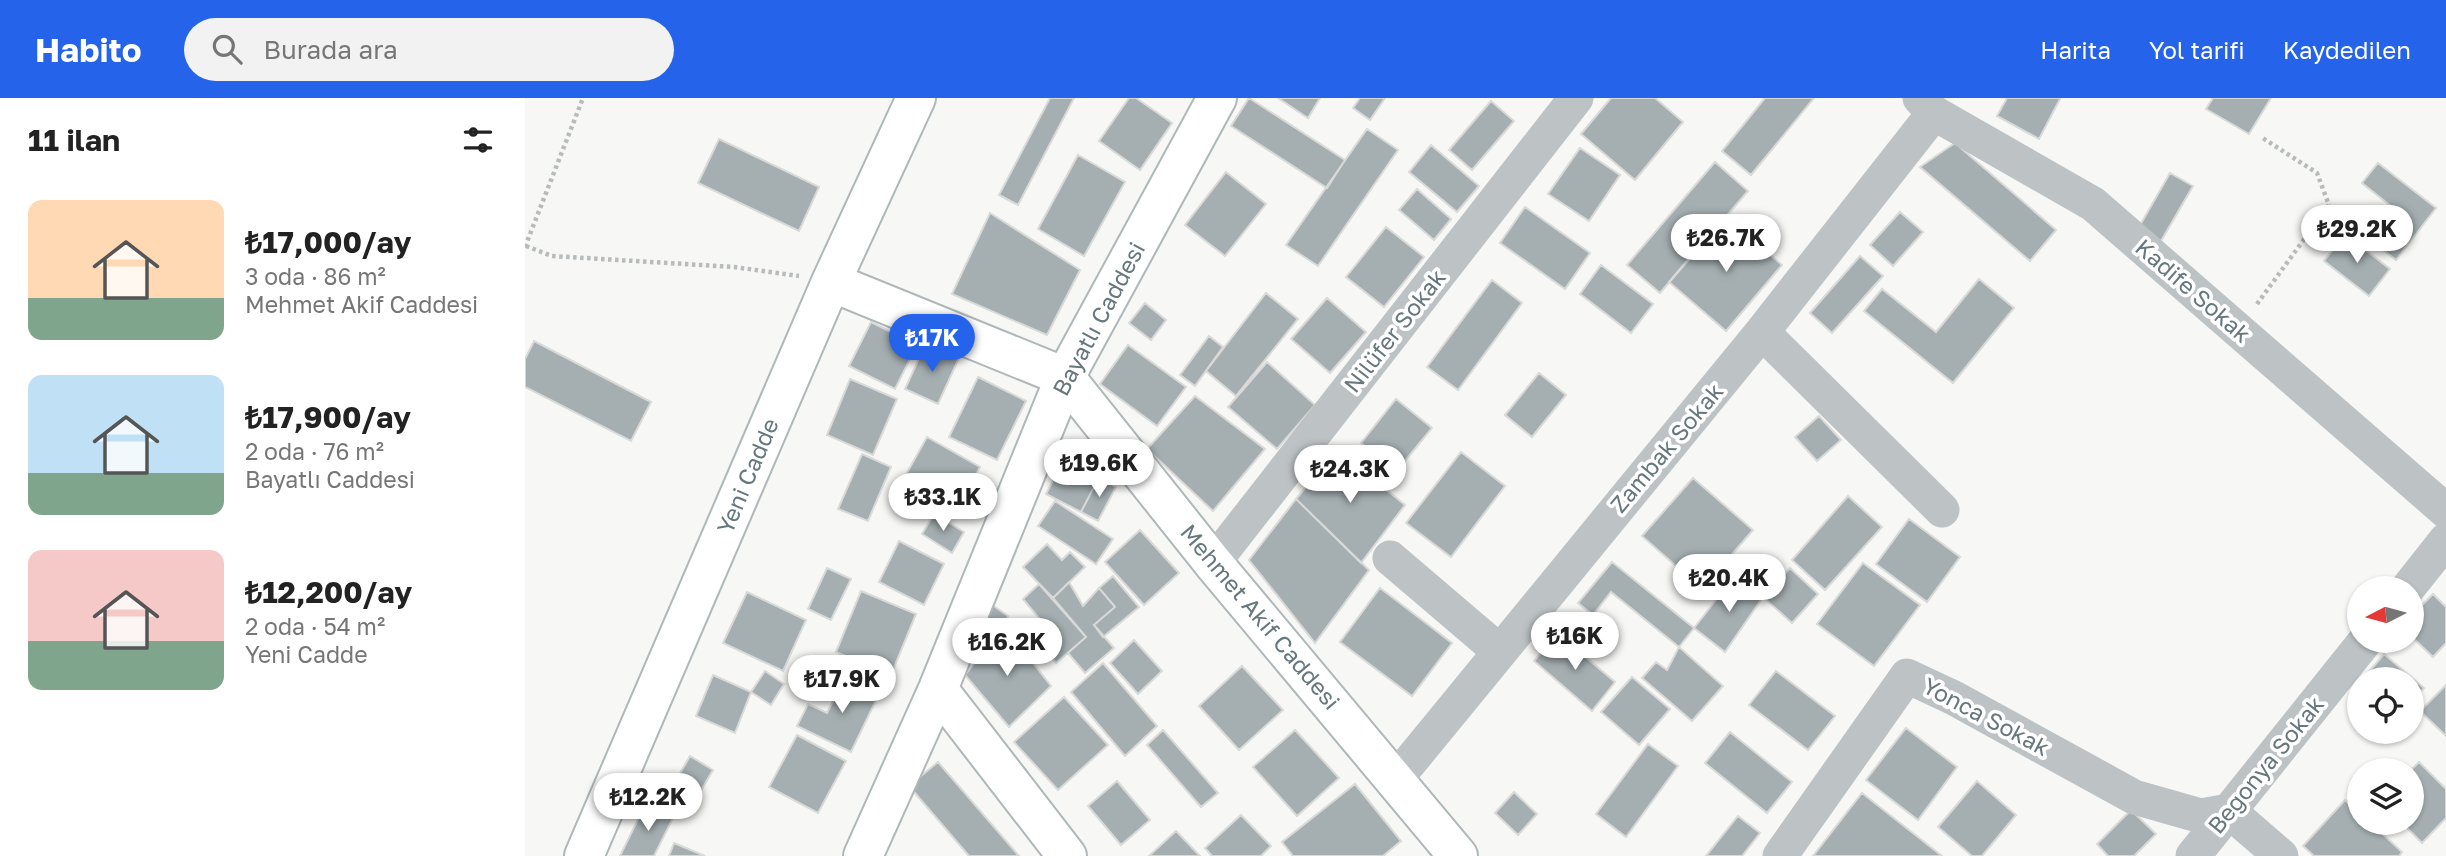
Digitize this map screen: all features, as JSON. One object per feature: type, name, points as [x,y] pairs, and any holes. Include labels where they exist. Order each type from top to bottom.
[{"type":"street","name":"Yeni Cadde","points":[[584,856],[831,282],[916,98]]},
{"type":"street","name":"Bayatlı Caddesi","points":[[863,856],[938,689],[1065,377],[1217,98]]},
{"type":"street","name":"Nilüfer Sokak","points":[[1213,563],[1576,98]]},
{"type":"street","name":"Kadife Sokak","points":[[1927,105],[2093,204],[2446,511]]},
{"type":"street","name":"Zambak Sokak","points":[[1395,780],[1762,332],[1927,105]]},
{"type":"street","name":"Mehmet Akif Caddesi","points":[[831,282],[1065,377],[1213,563],[1458,856]]},
{"type":"street","points":[[1762,332],[1942,510]]},
{"type":"street","points":[[2418,576],[2446,540]]},
{"type":"street","points":[[1390,558],[1499,651]]},
{"type":"street","name":"Begonya Sokak","points":[[2193,856],[2355,653]]},
{"type":"street","name":"Yonca Sokak","points":[[1780,856],[1907,676],[1954,698],[2134,797],[2201,817],[2229,811]]},
{"type":"street","points":[[938,689],[1067,856]]},
{"type":"street","points":[[2229,811],[2281,856]]},
{"type":"path","points":[[583,98],[525,247],[552,256],[734,267],[831,282]]},
{"type":"path","points":[[2238,330],[2329,205],[2318,173],[2262,137]]},
{"type":"building","points":[[1050,98],[1074,98],[1018,205],[999,195]]},
{"type":"building","points":[[1129,98],[1136,98],[1172,123],[1140,170],[1099,141]]},
{"type":"building","points":[[1249,98],[1345,160],[1327,188],[1231,126]]},
{"type":"building","points":[[1278,98],[1320,98],[1308,118]]},
{"type":"building","points":[[1360,98],[1385,98],[1370,120],[1353,108]]},
{"type":"building","points":[[1611,98],[1655,98],[1683,122],[1635,180],[1581,134]]},
{"type":"building","points":[[1765,98],[1814,98],[1751,175],[1722,151]]},
{"type":"building","points":[[2007,98],[2060,99],[2039,139],[1997,116]]},
{"type":"building","points":[[2213,98],[2271,98],[2249,134],[2206,109]]},
{"type":"building","points":[[1491,101],[1514,121],[1472,170],[1449,150]]},
{"type":"building","points":[[1367,129],[1398,150],[1318,266],[1286,245]]},
{"type":"building","points":[[719,139],[819,187],[799,231],[698,183]]},
{"type":"building","points":[[1955,143],[2056,230],[2030,261],[1920,167]]},
{"type":"building","points":[[1431,145],[1479,186],[1457,212],[1409,172]]},
{"type":"building","points":[[1580,148],[1620,175],[1589,221],[1548,194]]},
{"type":"building","points":[[1078,155],[1125,182],[1084,256],[1038,229]]},
{"type":"building","points":[[1715,162],[1748,191],[1660,293],[1627,265]]},
{"type":"building","points":[[2378,163],[2436,208],[2396,260],[2378,246],[2402,215],[2362,183]]},
{"type":"building","points":[[1226,172],[1266,204],[1225,256],[1185,225]]},
{"type":"building","points":[[2170,173],[2193,186],[2161,241],[2139,227]]},
{"type":"building","points":[[1417,189],[1451,219],[1434,240],[1399,210]]},
{"type":"building","points":[[1525,207],[1590,253],[1565,289],[1500,243]]},
{"type":"building","points":[[1900,212],[1923,232],[1893,266],[1870,245]]},
{"type":"building","points":[[990,213],[1080,270],[1047,335],[952,294]]},
{"type":"building","points":[[1725,216],[1782,265],[1726,331],[1669,282]]},
{"type":"building","points":[[1386,227],[1424,257],[1384,307],[1346,277]]},
{"type":"building","points":[[2345,234],[2390,269],[2369,296],[2324,261]]},
{"type":"building","points":[[1860,256],[1883,276],[1832,333],[1810,313]]},
{"type":"building","points":[[1601,265],[1653,304],[1631,333],[1580,294]]},
{"type":"building","points":[[1979,279],[2014,308],[1953,383],[1864,311],[1882,289],[1936,332]]},
{"type":"building","points":[[1492,280],[1522,303],[1458,390],[1427,367]]},
{"type":"building","points":[[1266,293],[1298,319],[1236,396],[1206,371]]},
{"type":"building","points":[[1327,298],[1366,332],[1330,373],[1291,339]]},
{"type":"building","points":[[1145,303],[1166,320],[1151,340],[1129,323]]},
{"type":"building","points":[[871,322],[917,345],[895,389],[849,366]]},
{"type":"building","points":[[1209,336],[1223,347],[1195,386],[1180,375]]},
{"type":"building","points":[[534,341],[651,402],[631,441],[525,387],[525,359]]},
{"type":"building","points":[[926,343],[959,358],[938,404],[905,389]]},
{"type":"building","points":[[1128,345],[1186,387],[1157,426],[1100,384]]},
{"type":"building","points":[[1267,362],[1315,405],[1277,449],[1228,407]]},
{"type":"building","points":[[1539,373],[1566,395],[1532,437],[1505,415]]},
{"type":"building","points":[[978,377],[1026,401],[997,460],[949,437]]},
{"type":"building","points":[[850,379],[897,399],[873,455],[827,435]]},
{"type":"building","points":[[1195,396],[1265,449],[1213,511],[1147,449]]},
{"type":"building","points":[[1396,399],[1432,428],[1396,472],[1361,443]]},
{"type":"building","points":[[1819,416],[1841,440],[1817,461],[1795,437]]},
{"type":"building","points":[[927,437],[980,467],[953,517],[899,487]]},
{"type":"building","points":[[1337,450],[1405,505],[1361,563],[1296,499]]},
{"type":"building","points":[[1461,452],[1505,486],[1451,557],[1406,523]]},
{"type":"building","points":[[862,454],[891,467],[868,521],[838,509]]},
{"type":"building","points":[[1064,459],[1099,477],[1081,512],[1046,494]]},
{"type":"building","points":[[1099,477],[1116,487],[1098,521],[1081,512]]},
{"type":"building","points":[[1693,478],[1753,530],[1702,589],[1642,536]]},
{"type":"building","points":[[1848,496],[1882,527],[1825,590],[1792,560]]},
{"type":"building","points":[[1296,499],[1369,570],[1315,643],[1249,560]]},
{"type":"building","points":[[1055,501],[1113,539],[1096,564],[1038,526]]},
{"type":"building","points":[[934,514],[964,532],[952,553],[922,534]]},
{"type":"building","points":[[1909,519],[1960,557],[1927,602],[1876,564]]},
{"type":"building","points":[[1140,530],[1179,573],[1144,605],[1105,562]]},
{"type":"building","points":[[899,541],[944,564],[924,605],[879,582]]},
{"type":"building","points":[[1047,544],[1062,560],[1070,552],[1085,567],[1053,598],[1023,567]]},
{"type":"building","points":[[1612,562],[1694,628],[1679,647],[1611,592],[1593,615],[1578,603]]},
{"type":"building","points":[[1863,563],[1920,605],[1874,666],[1817,624]]},
{"type":"building","points":[[827,568],[851,579],[831,620],[808,609]]},
{"type":"building","points":[[1790,568],[1818,594],[1792,623],[1763,597]]},
{"type":"building","points":[[1113,576],[1139,607],[1103,637],[1094,625],[1115,607],[1099,588]]},
{"type":"building","points":[[1734,577],[1763,597],[1725,652],[1694,628]]},
{"type":"building","points":[[1069,582],[1083,606],[1099,588],[1115,607],[1094,625],[1114,648],[1085,673],[1068,653],[1086,637],[1053,598]]},
{"type":"building","points":[[1039,584],[1086,637],[1056,663],[1031,633],[1043,623],[1023,599]]},
{"type":"building","points":[[1380,588],[1452,643],[1412,696],[1340,642]]},
{"type":"building","points":[[861,591],[916,614],[891,675],[836,652]]},
{"type":"building","points":[[747,592],[806,620],[783,671],[723,643]]},
{"type":"building","points":[[2433,594],[2446,607],[2446,643],[2433,657],[2424,648],[2424,603]]},
{"type":"building","points":[[991,604],[1008,616],[996,637],[979,625]]},
{"type":"building","points":[[1004,626],[1051,686],[1009,727],[965,675]]},
{"type":"building","points":[[1557,633],[1615,682],[1592,711],[1534,661]]},
{"type":"building","points":[[1134,640],[1162,671],[1138,694],[1110,663]]},
{"type":"building","points":[[1679,647],[1723,686],[1692,721],[1642,678],[1656,662],[1667,670]]},
{"type":"building","points":[[2384,654],[2399,667],[2373,667]]},
{"type":"building","points":[[1103,663],[1157,726],[1125,756],[1071,692]]},
{"type":"building","points":[[1242,666],[1283,710],[1239,750],[1199,706]]},
{"type":"building","points":[[765,671],[784,684],[771,705],[751,692]]},
{"type":"building","points":[[1776,671],[1835,716],[1808,750],[1749,705]]},
{"type":"building","points":[[713,675],[751,692],[735,733],[696,716]]},
{"type":"building","points":[[846,675],[880,692],[851,752],[797,726],[808,704],[827,713]]},
{"type":"building","points":[[1632,677],[1670,709],[1639,745],[1601,712]]},
{"type":"building","points":[[2446,685],[2446,736],[2424,715],[2424,707]]},
{"type":"building","points":[[1064,697],[1108,745],[1058,790],[1014,742]]},
{"type":"building","points":[[1906,728],[1957,767],[1918,820],[1866,780]]},
{"type":"building","points":[[1163,730],[1218,793],[1201,807],[1147,745]]},
{"type":"building","points":[[1295,730],[1339,778],[1297,816],[1253,767]]},
{"type":"building","points":[[1730,732],[1792,782],[1767,813],[1705,763]]},
{"type":"building","points":[[797,735],[846,761],[818,813],[769,787]]},
{"type":"building","points":[[1648,744],[1678,766],[1626,837],[1596,814]]},
{"type":"building","points":[[690,756],[713,770],[692,806],[669,792]]},
{"type":"building","points":[[938,762],[1019,856],[969,856],[909,786]]},
{"type":"building","points":[[2424,767],[2446,789],[2446,818],[2422,843],[2414,835],[2424,835]]},
{"type":"building","points":[[1117,781],[1150,820],[1121,845],[1088,806]]},
{"type":"building","points":[[1977,781],[2016,815],[1982,856],[1972,856],[1938,827]]},
{"type":"building","points":[[1355,784],[1401,841],[1383,856],[1293,856],[1282,842]]},
{"type":"building","points":[[1514,792],[1537,814],[1518,835],[1495,813]]},
{"type":"building","points":[[1862,793],[1942,856],[1813,856]]},
{"type":"building","points":[[2345,800],[2347,835],[2384,835],[2402,852],[2399,856],[2314,856],[2303,846]]},
{"type":"building","points":[[646,803],[674,816],[654,856],[620,856]]},
{"type":"building","points":[[2131,810],[2156,834],[2134,856],[2108,856],[2097,844]]},
{"type":"building","points":[[1241,815],[1271,846],[1261,856],[1212,856],[1205,848]]},
{"type":"building","points":[[1738,816],[1760,833],[1742,856],[1706,856]]},
{"type":"building","points":[[1176,831],[1200,856],[1149,856]]},
{"type":"building","points":[[674,843],[705,856],[669,856]]}]
